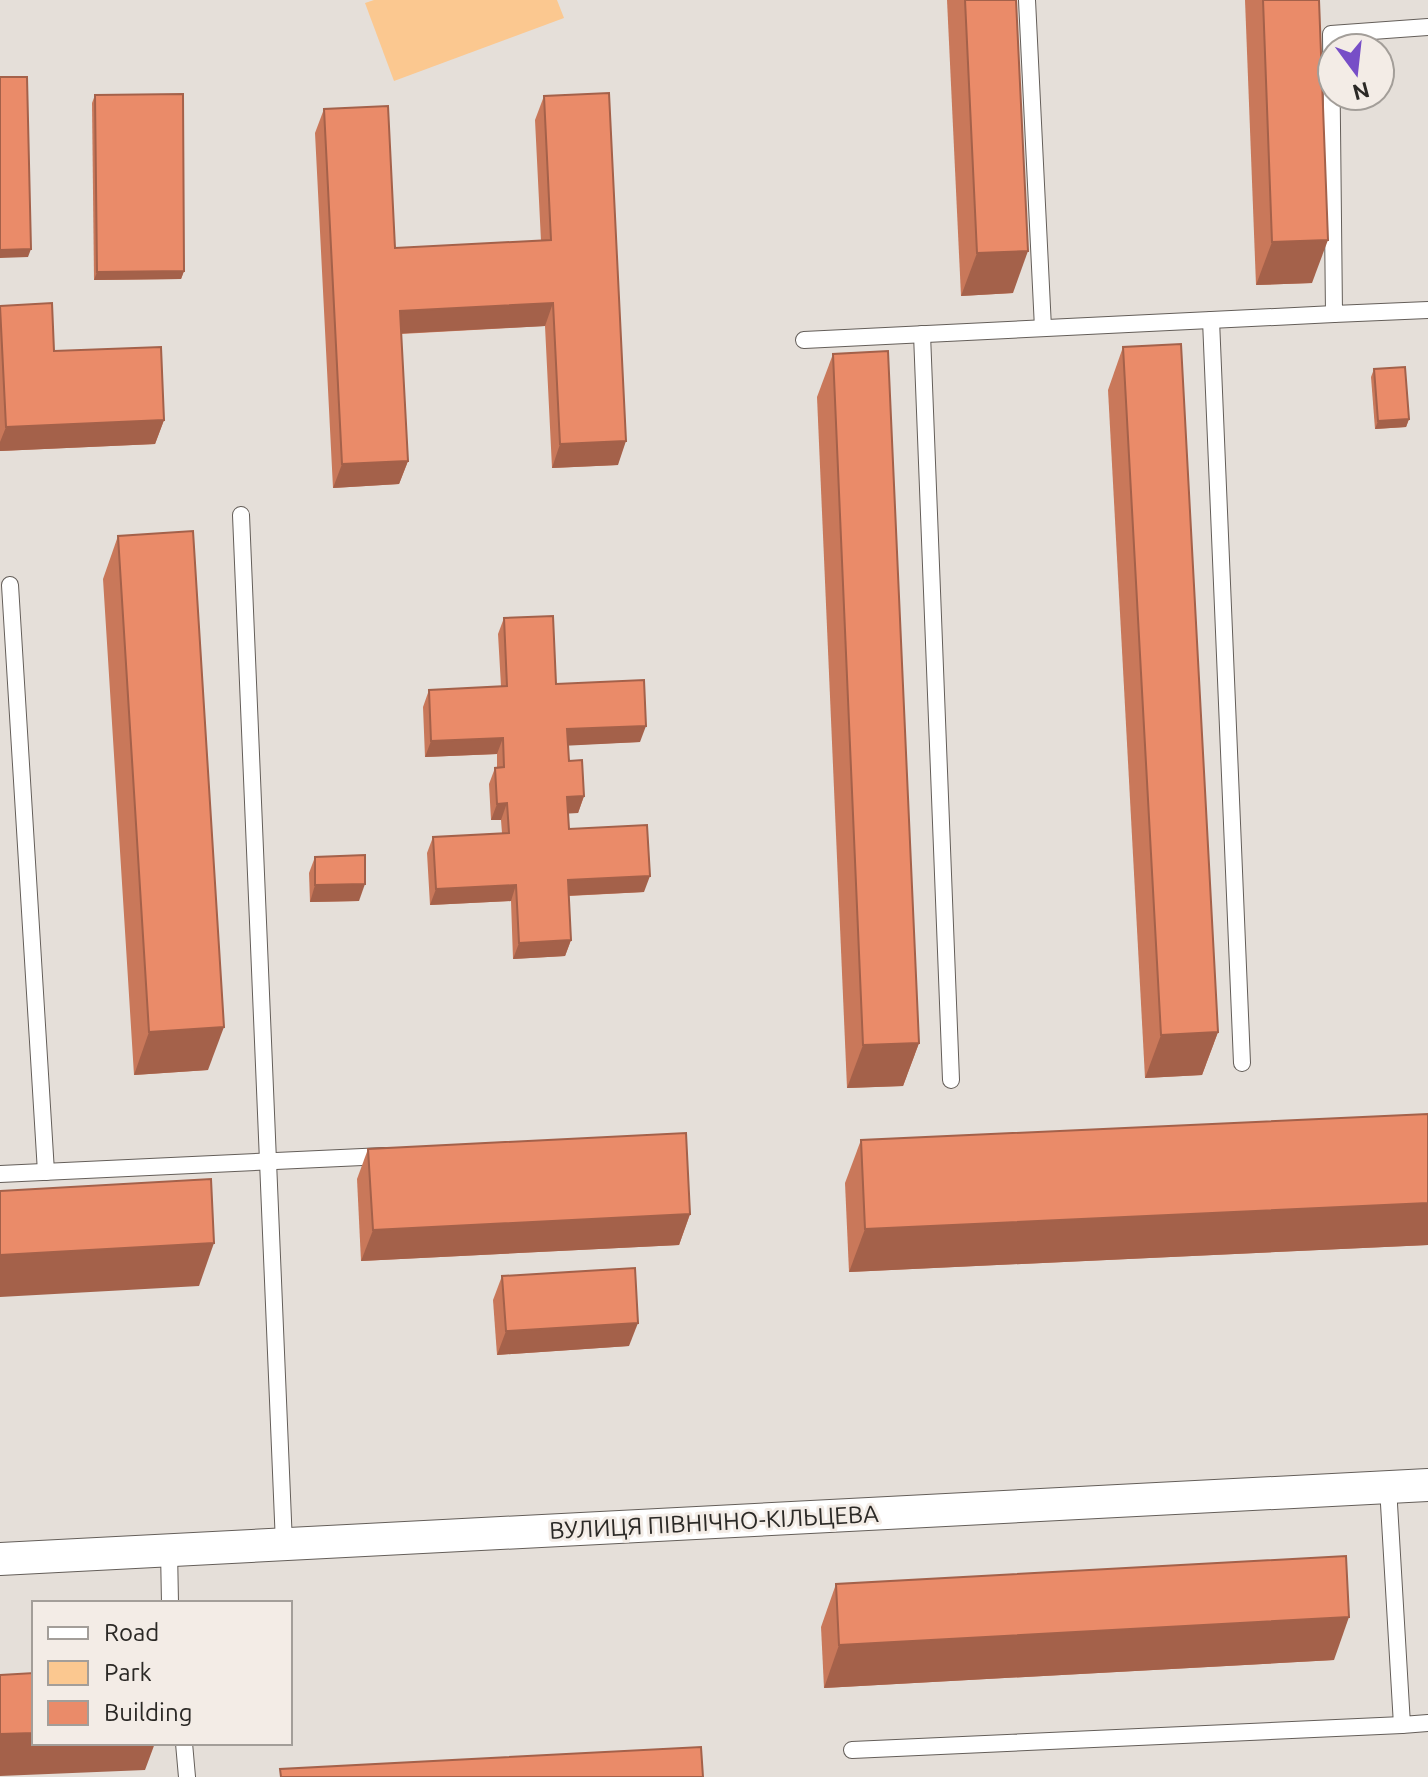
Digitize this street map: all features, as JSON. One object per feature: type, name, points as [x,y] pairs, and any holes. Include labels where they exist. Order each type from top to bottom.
[{"type":"street","name":"ВУЛИЦЯ ПІВНІЧНО-КІЛЬЦЕВА","points":[[0,1559],[1428,1485]]},
{"type":"lane","points":[[1027,0],[1043,328]]},
{"type":"lane","points":[[1334,314],[1331,34],[1428,27]]},
{"type":"lane","points":[[804,340],[1428,310]]},
{"type":"lane","points":[[1211,320],[1242,1063]]},
{"type":"lane","points":[[922,334],[951,1080]]},
{"type":"lane","points":[[241,515],[284,1544]]},
{"type":"lane","points":[[10,585],[46,1172]]},
{"type":"lane","points":[[0,1174],[407,1155]]},
{"type":"lane","points":[[1388,1487],[1402,1725]]},
{"type":"lane","points":[[169,1550],[170,1601]]},
{"type":"lane","points":[[852,1750],[1428,1723]]},
{"type":"lane","points":[[184,1745],[187,1777]]},
{"type":"green space","points":[[374,0],[557,0],[564,18],[394,81],[365,3]]},
{"type":"building","points":[[965,0],[1016,0],[1028,251],[977,253]]},
{"type":"building","points":[[1263,0],[1319,0],[1316,112],[1323,112],[1328,240],[1272,242]]},
{"type":"building","points":[[0,77],[27,77],[31,249],[0,250]]},
{"type":"building","points":[[609,93],[626,441],[560,444],[553,303],[400,311],[408,461],[342,464],[324,109],[388,106],[395,248],[551,240],[544,96]]},
{"type":"building","points":[[183,94],[184,271],[97,272],[95,95]]},
{"type":"building","points":[[52,303],[54,351],[161,347],[164,420],[6,427],[0,306]]},
{"type":"building","points":[[1181,344],[1218,1032],[1161,1035],[1123,347]]},
{"type":"building","points":[[888,351],[919,1043],[863,1045],[833,354]]},
{"type":"building","points":[[1405,367],[1409,419],[1378,421],[1374,369]]},
{"type":"building","points":[[193,531],[224,1027],[149,1032],[118,536]]},
{"type":"building","points":[[553,616],[556,684],[644,680],[646,726],[567,729],[569,761],[582,760],[584,796],[567,797],[569,829],[647,825],[650,876],[568,880],[571,940],[519,943],[516,885],[436,889],[433,837],[509,833],[507,803],[497,804],[495,768],[504,767],[503,738],[431,741],[429,690],[507,686],[504,618]]},
{"type":"building","points":[[365,855],[365,884],[315,885],[315,857]]},
{"type":"building","points":[[1428,1114],[1428,1203],[865,1229],[861,1140]]},
{"type":"building","points":[[686,1133],[690,1214],[373,1230],[368,1149]]},
{"type":"building","points":[[211,1179],[214,1243],[0,1255],[0,1191]]},
{"type":"building","points":[[635,1268],[638,1323],[506,1331],[502,1276]]},
{"type":"building","points":[[1346,1556],[1349,1617],[839,1645],[836,1584]]},
{"type":"building","points":[[32,1673],[32,1733],[0,1734],[0,1675]]},
{"type":"building","points":[[701,1747],[703,1777],[281,1777],[280,1769]]}]
